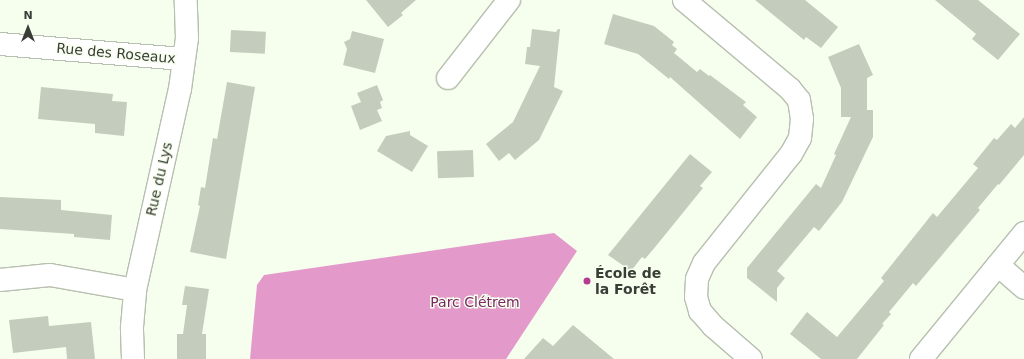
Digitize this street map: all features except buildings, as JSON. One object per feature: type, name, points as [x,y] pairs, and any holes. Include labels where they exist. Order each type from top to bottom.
[{"type":"street","name":"Rue du Lys","points":[[133,359],[132,327],[135,290],[180,89],[187,38],[186,0]]},
{"type":"street","points":[[448,78],[509,0]]},
{"type":"street","points":[[684,0],[790,89],[799,100],[802,119],[800,138],[791,154],[704,263],[697,280],[696,297],[700,311],[713,326],[751,359]]},
{"type":"street","name":"Rue des Roseaux","points":[[0,44],[183,59]]},
{"type":"street","points":[[921,359],[1024,233]]},
{"type":"street","points":[[998,265],[1024,288]]},
{"type":"street","points":[[0,280],[50,276],[135,290]]},
{"type":"green space","name":"Parc Clétrem","points":[[554,233],[577,251],[506,359],[250,359],[257,285],[264,275]]},
{"type":"place","name":"École de la Forêt","points":[[587,281]]}]
